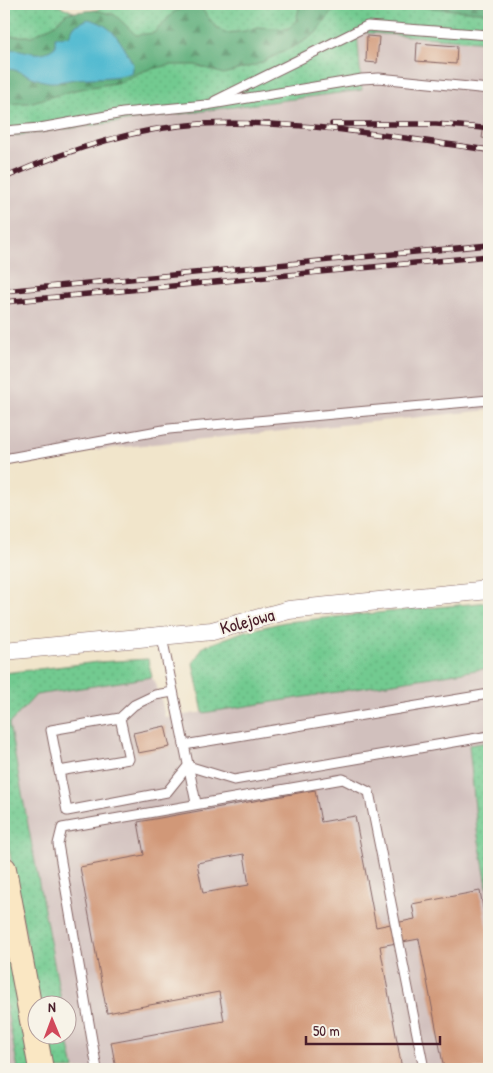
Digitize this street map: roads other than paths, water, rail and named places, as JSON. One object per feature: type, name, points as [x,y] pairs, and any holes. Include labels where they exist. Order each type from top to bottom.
[{"type":"street","name":"Kolejowa","points":[[4,651],[162,637],[212,630],[289,610],[489,590]]},
{"type":"street","points":[[4,869],[42,1069]]},
{"type":"lane","points":[[206,105],[366,26],[489,35]]},
{"type":"lane","points":[[4,131],[40,128],[123,113],[206,105],[379,78],[489,89]]},
{"type":"lane","points":[[4,459],[169,429],[489,400]]},
{"type":"lane","points":[[162,637],[196,804]]},
{"type":"lane","points":[[173,692],[155,696],[134,705],[120,718],[51,730],[67,811],[167,792],[188,766]]},
{"type":"lane","points":[[184,745],[489,694]]},
{"type":"lane","points":[[59,771],[129,759],[120,718]]},
{"type":"lane","points":[[188,766],[234,780],[489,736]]},
{"type":"lane","points":[[97,1069],[58,844],[62,828],[343,779],[369,792],[424,1069]]},
{"type":"water","points":[[88,19],[104,25],[116,36],[133,64],[131,73],[111,77],[52,82],[37,79],[16,70],[4,69],[4,51],[11,49],[42,53],[48,51],[55,47],[55,37],[69,36],[74,26]]},
{"type":"railway","points":[[4,178],[99,142],[149,130],[200,124],[273,124],[345,130],[489,150]]},
{"type":"railway","points":[[332,124],[436,124],[483,128]]},
{"type":"railway","points":[[4,291],[489,245]]},
{"type":"railway","points":[[4,302],[489,256]]}]
